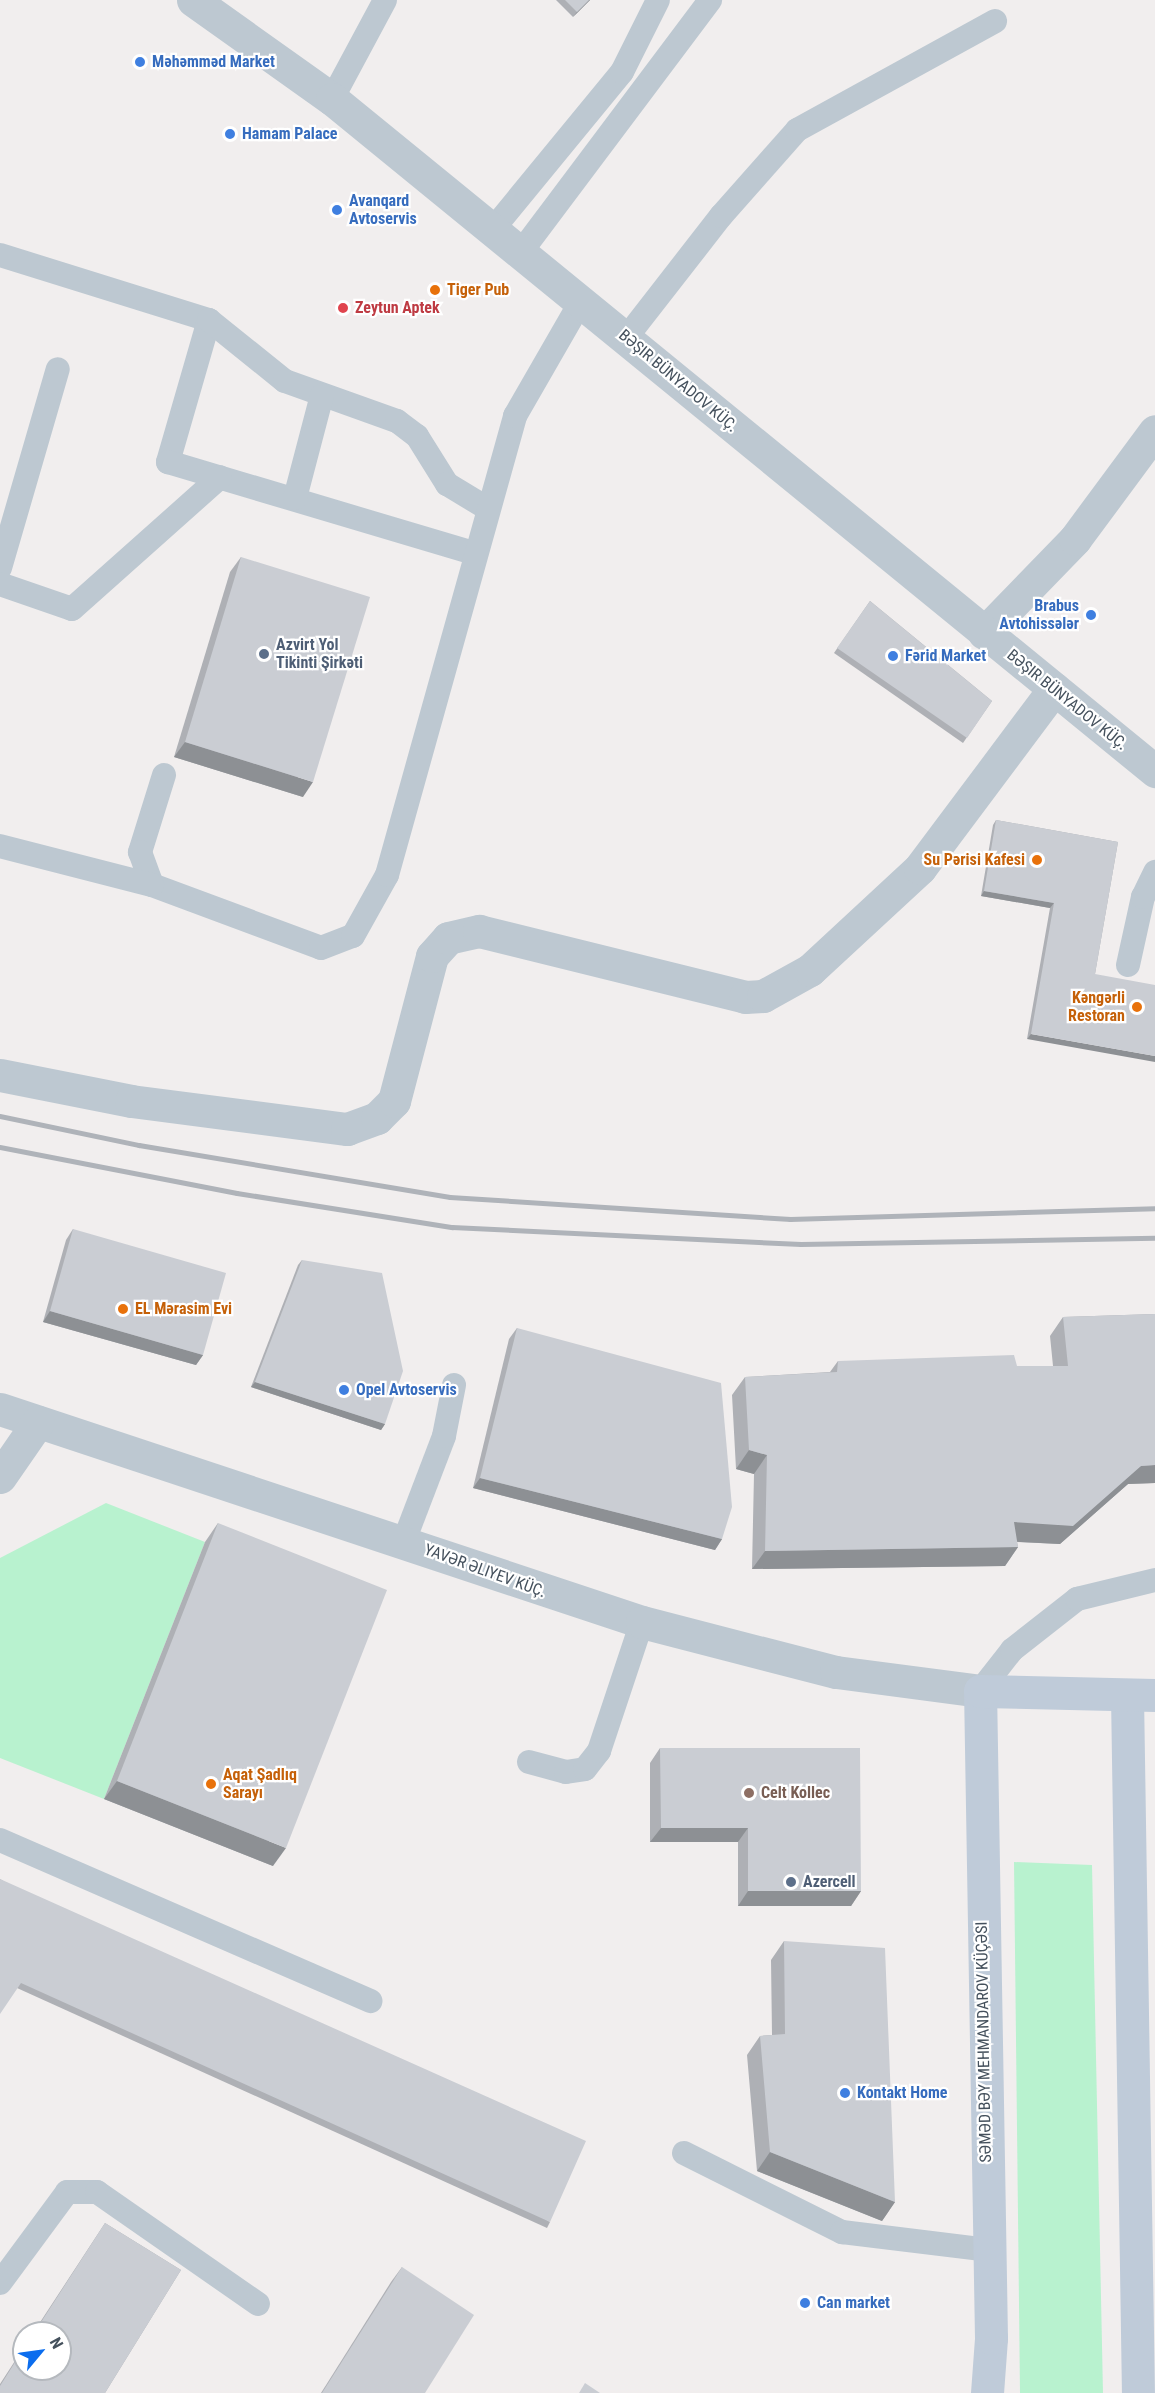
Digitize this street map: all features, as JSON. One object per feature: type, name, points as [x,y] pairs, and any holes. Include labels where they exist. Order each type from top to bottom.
[{"type":"main road","points":[[980,1691],[1141,1695],[1127,1827],[1144,2389]]},
{"type":"main road","name":"SƏMƏD BƏY MEHMANDAROV KÜÇƏSI","points":[[980,1691],[988,2250],[987,2393]]},
{"type":"street","name":"BƏŞIR BÜNYADOV KÜÇ.","points":[[193,0],[332,99],[1155,771]]},
{"type":"street","points":[[984,633],[1075,539],[1155,431]]},
{"type":"street","points":[[0,1075],[132,1101],[347,1129],[377,1118],[394,1101],[432,956],[448,938],[479,931],[745,997],[763,996],[810,970],[913,875],[1054,689]]},
{"type":"street","name":"YAVƏR ƏLIYEV KÜÇ.","points":[[0,1409],[404,1541],[642,1622],[836,1672],[980,1691]]},
{"type":"street","points":[[0,1477],[38,1422]]},
{"type":"lane","points":[[332,99],[384,0]]},
{"type":"lane","points":[[493,229],[622,72],[658,0]]},
{"type":"lane","points":[[520,252],[710,0]]},
{"type":"lane","points":[[626,338],[721,216],[797,130],[994,21]]},
{"type":"lane","points":[[0,255],[209,320],[285,381],[397,421],[417,436],[447,484],[485,507]]},
{"type":"lane","points":[[0,846],[152,885],[321,948],[353,936],[387,875],[485,507],[515,416],[581,301]]},
{"type":"lane","points":[[209,320],[168,462],[295,498],[473,553]]},
{"type":"lane","points":[[0,568],[58,369]]},
{"type":"lane","points":[[295,498],[322,394]]},
{"type":"lane","points":[[0,585],[72,609],[220,477]]},
{"type":"lane","points":[[152,885],[140,852],[164,776]]},
{"type":"lane","points":[[1128,965],[1143,897],[1155,873]]},
{"type":"lane","points":[[404,1541],[444,1436],[454,1385]]},
{"type":"lane","points":[[980,1691],[1012,1650],[1077,1599],[1155,1580]]},
{"type":"lane","points":[[529,1762],[566,1772],[585,1769],[599,1751],[642,1622]]},
{"type":"lane","points":[[0,1840],[370,2001]]},
{"type":"lane","points":[[684,2153],[842,2232],[988,2250]]},
{"type":"lane","points":[[0,2283],[67,2192],[98,2192],[258,2304]]},
{"type":"green space","points":[[106,1503],[205,1542],[104,1799],[0,1758],[0,1558]]},
{"type":"green space","points":[[1014,1862],[1092,1865],[1103,2393],[1020,2393]]},
{"type":"building","points":[[565,0],[589,0],[577,12]]},
{"type":"building","points":[[241,557],[370,597],[313,782],[185,742]]},
{"type":"building","points":[[870,601],[992,701],[967,738],[837,648]]},
{"type":"building","points":[[996,820],[1118,842],[1095,974],[1155,985],[1155,1056],[1031,1034],[1054,903],[984,891]]},
{"type":"building","points":[[73,1229],[226,1273],[203,1355],[50,1311]]},
{"type":"building","points":[[302,1260],[382,1273],[403,1371],[385,1424],[255,1382]]},
{"type":"building","points":[[1155,1314],[1155,1465],[1141,1466],[1073,1526],[1014,1522],[1018,1547],[765,1551],[767,1455],[749,1450],[745,1377],[837,1372],[838,1361],[1014,1355],[1017,1366],[1068,1366],[1063,1317]]},
{"type":"building","points":[[517,1328],[721,1383],[732,1507],[722,1539],[480,1478]]},
{"type":"building","points":[[218,1523],[387,1590],[286,1848],[117,1781]]},
{"type":"building","points":[[660,1748],[860,1748],[861,1891],[748,1891],[748,1828],[661,1828]]},
{"type":"building","points":[[0,1879],[586,2141],[550,2222],[21,1983],[0,2014]]},
{"type":"building","points":[[784,1941],[885,1948],[895,2202],[770,2152],[760,2036],[785,2034]]},
{"type":"building","points":[[105,2223],[181,2270],[105,2393],[0,2393],[0,2386],[12,2367],[12,2381],[72,2381],[72,2321],[42,2321]]},
{"type":"building","points":[[402,2267],[474,2315],[425,2393],[322,2393]]},
{"type":"building","points":[[585,2383],[600,2393],[579,2393]]},
{"type":"railway","points":[[0,1116],[139,1145],[450,1197],[790,1219],[1155,1208]]},
{"type":"railway","points":[[0,1147],[237,1193],[452,1227],[801,1244],[1155,1238]]},
{"type":"place","name":"Məhəmməd Market","points":[[140,62]]},
{"type":"place","name":"Hamam Palace","points":[[230,134]]},
{"type":"place","name":"Avanqard Avtoservis","points":[[337,210]]},
{"type":"place","name":"Tiger Pub","points":[[435,290]]},
{"type":"place","name":"Zeytun Aptek","points":[[343,308]]},
{"type":"place","name":"Brabus Avtohissələr","points":[[1091,615]]},
{"type":"place","name":"Azvirt Yol Tikinti Şirkəti","points":[[264,654]]},
{"type":"place","name":"Fərid Market","points":[[893,656]]},
{"type":"place","name":"Su Pərisi Kafesi","points":[[1037,860]]},
{"type":"place","name":"Kəngərli Restoran","points":[[1137,1007]]},
{"type":"place","name":"EL Mərasim Evi","points":[[123,1309]]},
{"type":"place","name":"Opel Avtoservis","points":[[344,1390]]},
{"type":"place","name":"Aqat Şadlıq Sarayı","points":[[211,1784]]},
{"type":"place","name":"Celt Kollec","points":[[749,1793]]},
{"type":"place","name":"Azercell","points":[[791,1882]]},
{"type":"place","name":"Kontakt Home","points":[[845,2093]]},
{"type":"place","name":"Can market","points":[[805,2303]]}]
